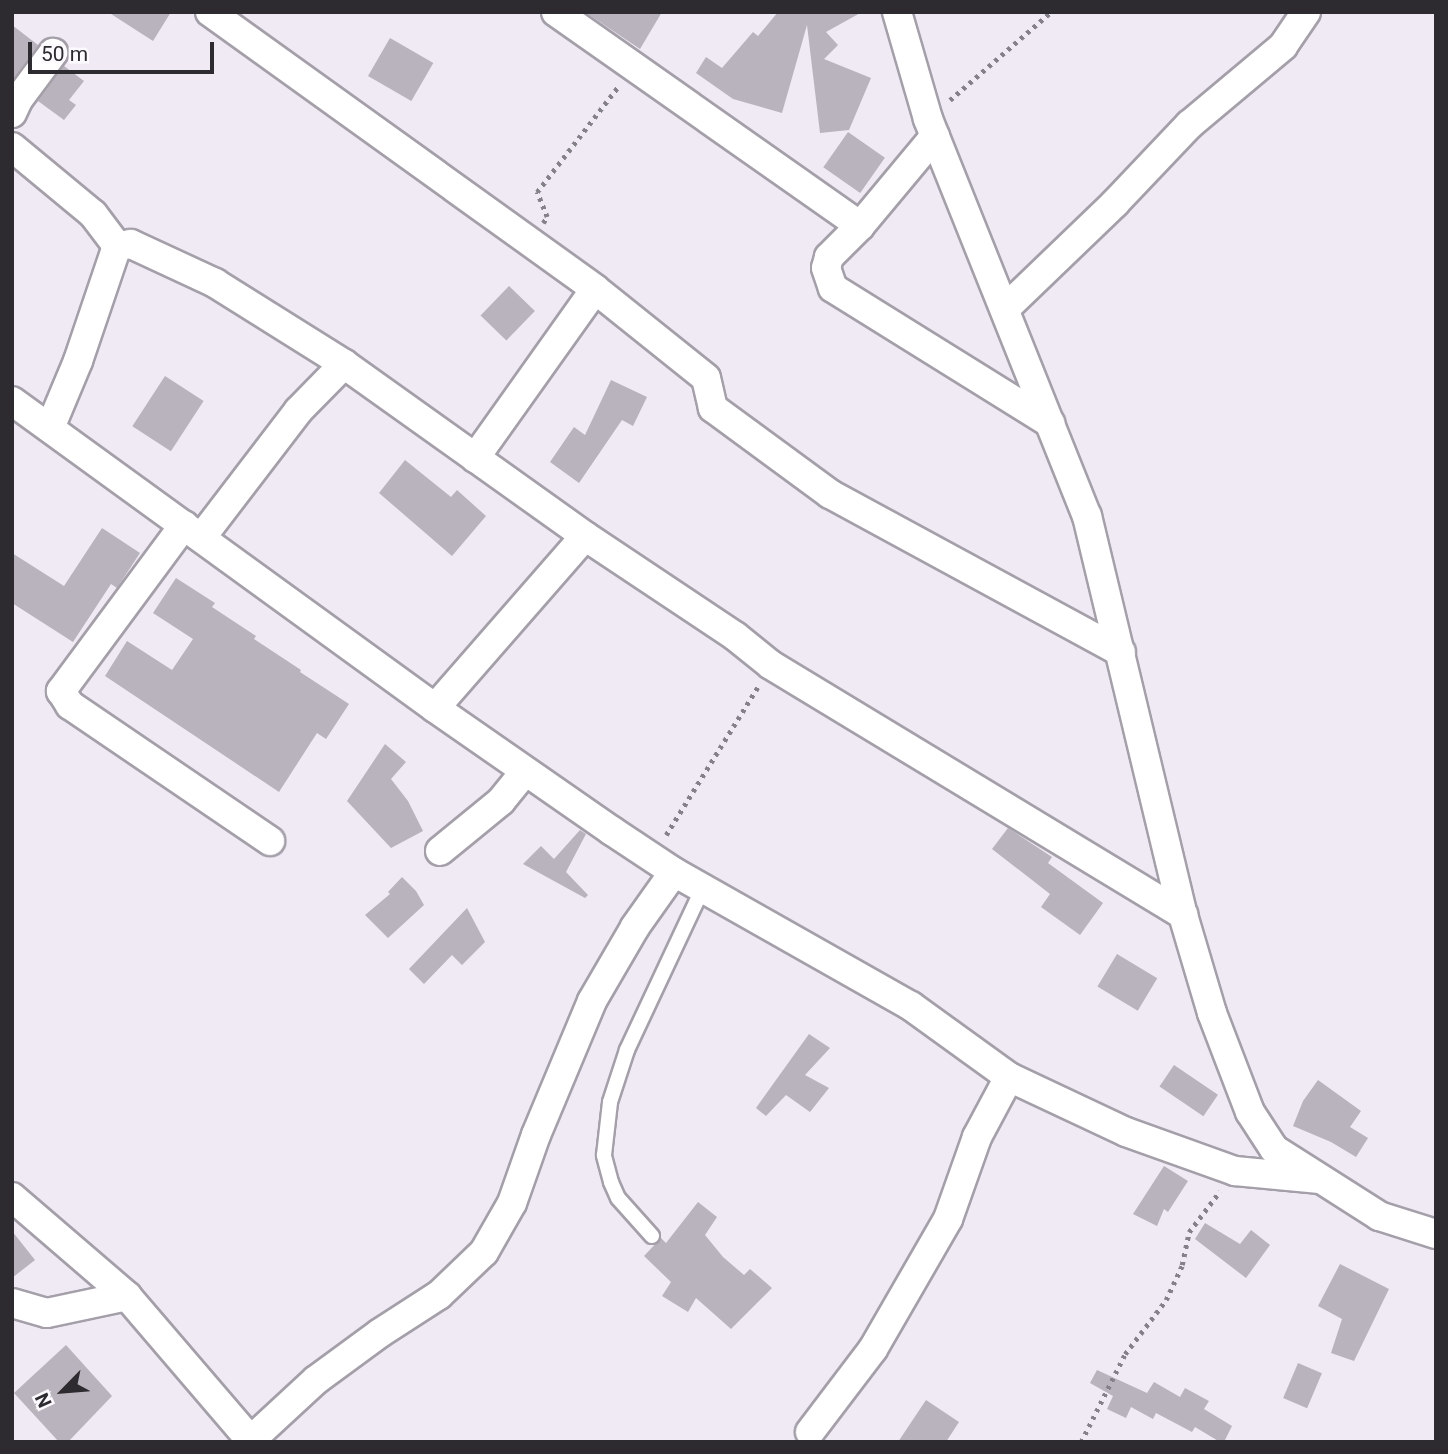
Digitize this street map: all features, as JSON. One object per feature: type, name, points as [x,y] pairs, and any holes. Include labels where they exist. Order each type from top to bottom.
[{"type":"street","points":[[210,12],[594,289],[706,378],[713,408],[830,494],[1121,652]]},
{"type":"street","points":[[556,12],[860,226]]},
{"type":"street","points":[[897,12],[931,127],[1006,308],[1087,516],[1183,915],[1212,1013],[1250,1112],[1274,1149],[1379,1216],[1436,1234]]},
{"type":"street","points":[[1006,308],[1115,203],[1189,125],[1283,46],[1306,12]]},
{"type":"street","points":[[12,113],[18,100],[53,53]]},
{"type":"street","points":[[931,127],[860,226],[829,257],[826,268],[833,288],[1050,423]]},
{"type":"street","points":[[12,147],[93,214],[117,246]]},
{"type":"street","points":[[117,246],[131,244],[215,283],[344,364],[584,536],[735,636],[771,666],[1183,915]]},
{"type":"street","points":[[50,428],[78,361],[117,246]]},
{"type":"street","points":[[475,458],[594,289]]},
{"type":"street","points":[[270,841],[70,705],[61,691],[192,532],[298,411],[344,364]]},
{"type":"street","points":[[12,401],[525,771],[703,888],[911,1006],[1009,1077],[1126,1132],[1235,1171],[1320,1179]]},
{"type":"street","points":[[435,708],[584,536]]},
{"type":"street","points":[[440,851],[501,801],[525,771]]},
{"type":"street","points":[[12,1197],[127,1296],[251,1441],[316,1380],[380,1333],[439,1295],[484,1252],[512,1203],[536,1135],[592,1001],[635,927],[664,864]]},
{"type":"street","points":[[810,1432],[873,1349],[948,1219],[977,1137],[1009,1077]]},
{"type":"street","points":[[12,1303],[47,1312],[127,1296]]},
{"type":"lane","points":[[652,1236],[618,1198],[611,1182],[604,1155],[610,1102],[626,1050],[703,888]]},
{"type":"path","points":[[931,127],[1051,12]]},
{"type":"path","points":[[531,241],[547,217],[537,192],[634,66]]},
{"type":"path","points":[[664,864],[771,666]]},
{"type":"path","points":[[1081,1442],[1125,1354],[1166,1300],[1182,1265],[1189,1232],[1235,1171]]},
{"type":"building","points":[[108,12],[171,12],[153,41]]},
{"type":"building","points":[[585,12],[662,12],[640,49]]},
{"type":"building","points":[[778,12],[862,12],[826,32],[838,45],[824,59],[871,78],[849,130],[820,133],[807,25],[782,113],[733,99],[696,73],[706,57],[722,68],[753,32],[758,36]]},
{"type":"building","points":[[12,25],[38,45],[13,79],[12,79]]},
{"type":"building","points":[[390,38],[433,63],[411,101],[368,76]]},
{"type":"building","points":[[64,66],[84,81],[69,100],[76,105],[64,120],[38,101]]},
{"type":"building","points":[[848,132],[885,158],[860,193],[823,167]]},
{"type":"building","points":[[509,286],[535,311],[506,341],[481,315]]},
{"type":"building","points":[[165,376],[204,401],[171,451],[132,426]]},
{"type":"building","points":[[611,380],[647,397],[633,426],[622,420],[579,483],[550,462],[574,427],[585,435]]},
{"type":"building","points":[[405,460],[451,497],[457,490],[486,516],[452,556],[379,493]]},
{"type":"building","points":[[102,528],[140,553],[117,588],[111,584],[73,642],[12,603],[12,553],[64,586]]},
{"type":"building","points":[[176,578],[215,603],[212,607],[256,636],[254,639],[349,704],[326,739],[317,733],[279,792],[105,676],[127,641],[172,670],[193,639],[153,613]]},
{"type":"building","points":[[385,744],[406,762],[391,779],[408,801],[423,831],[391,848],[347,801]]},
{"type":"building","points":[[1008,828],[1052,857],[1048,863],[1103,903],[1080,935],[1041,907],[1050,894],[992,849]]},
{"type":"building","points":[[580,830],[586,834],[566,872],[588,895],[585,898],[523,864],[541,846],[554,859]]},
{"type":"building","points":[[402,877],[416,891],[424,905],[388,938],[365,915],[390,894],[388,892]]},
{"type":"building","points":[[467,908],[485,942],[462,965],[452,955],[424,984],[409,969]]},
{"type":"building","points":[[1117,954],[1157,978],[1138,1011],[1097,987]]},
{"type":"building","points":[[809,1034],[830,1048],[805,1075],[829,1088],[810,1112],[786,1095],[766,1116],[756,1108]]},
{"type":"building","points":[[1174,1065],[1218,1095],[1203,1116],[1159,1087]]},
{"type":"building","points":[[1318,1080],[1361,1111],[1350,1127],[1368,1138],[1356,1157],[1331,1142],[1293,1126],[1303,1101]]},
{"type":"building","points":[[1164,1166],[1188,1181],[1168,1212],[1164,1209],[1157,1226],[1133,1214]]},
{"type":"building","points":[[698,1202],[717,1217],[705,1235],[723,1257],[744,1275],[750,1269],[772,1288],[731,1329],[696,1298],[688,1312],[662,1296],[671,1282],[644,1256],[661,1238],[666,1243]]},
{"type":"building","points":[[1205,1223],[1240,1244],[1251,1230],[1270,1245],[1246,1278],[1195,1239]]},
{"type":"building","points":[[12,1231],[35,1260],[12,1278]]},
{"type":"building","points":[[1340,1264],[1389,1289],[1354,1361],[1331,1353],[1342,1319],[1318,1306]]},
{"type":"building","points":[[66,1345],[112,1396],[68,1442],[59,1442],[14,1393]]},
{"type":"building","points":[[1298,1363],[1322,1373],[1307,1408],[1283,1398]]},
{"type":"building","points":[[1097,1370],[1147,1393],[1154,1382],[1180,1397],[1185,1388],[1209,1401],[1204,1409],[1232,1426],[1224,1442],[1220,1442],[1195,1427],[1192,1432],[1156,1413],[1153,1419],[1131,1407],[1126,1418],[1107,1409],[1113,1396],[1090,1383]]},
{"type":"building","points":[[926,1400],[959,1422],[946,1442],[898,1442]]}]
